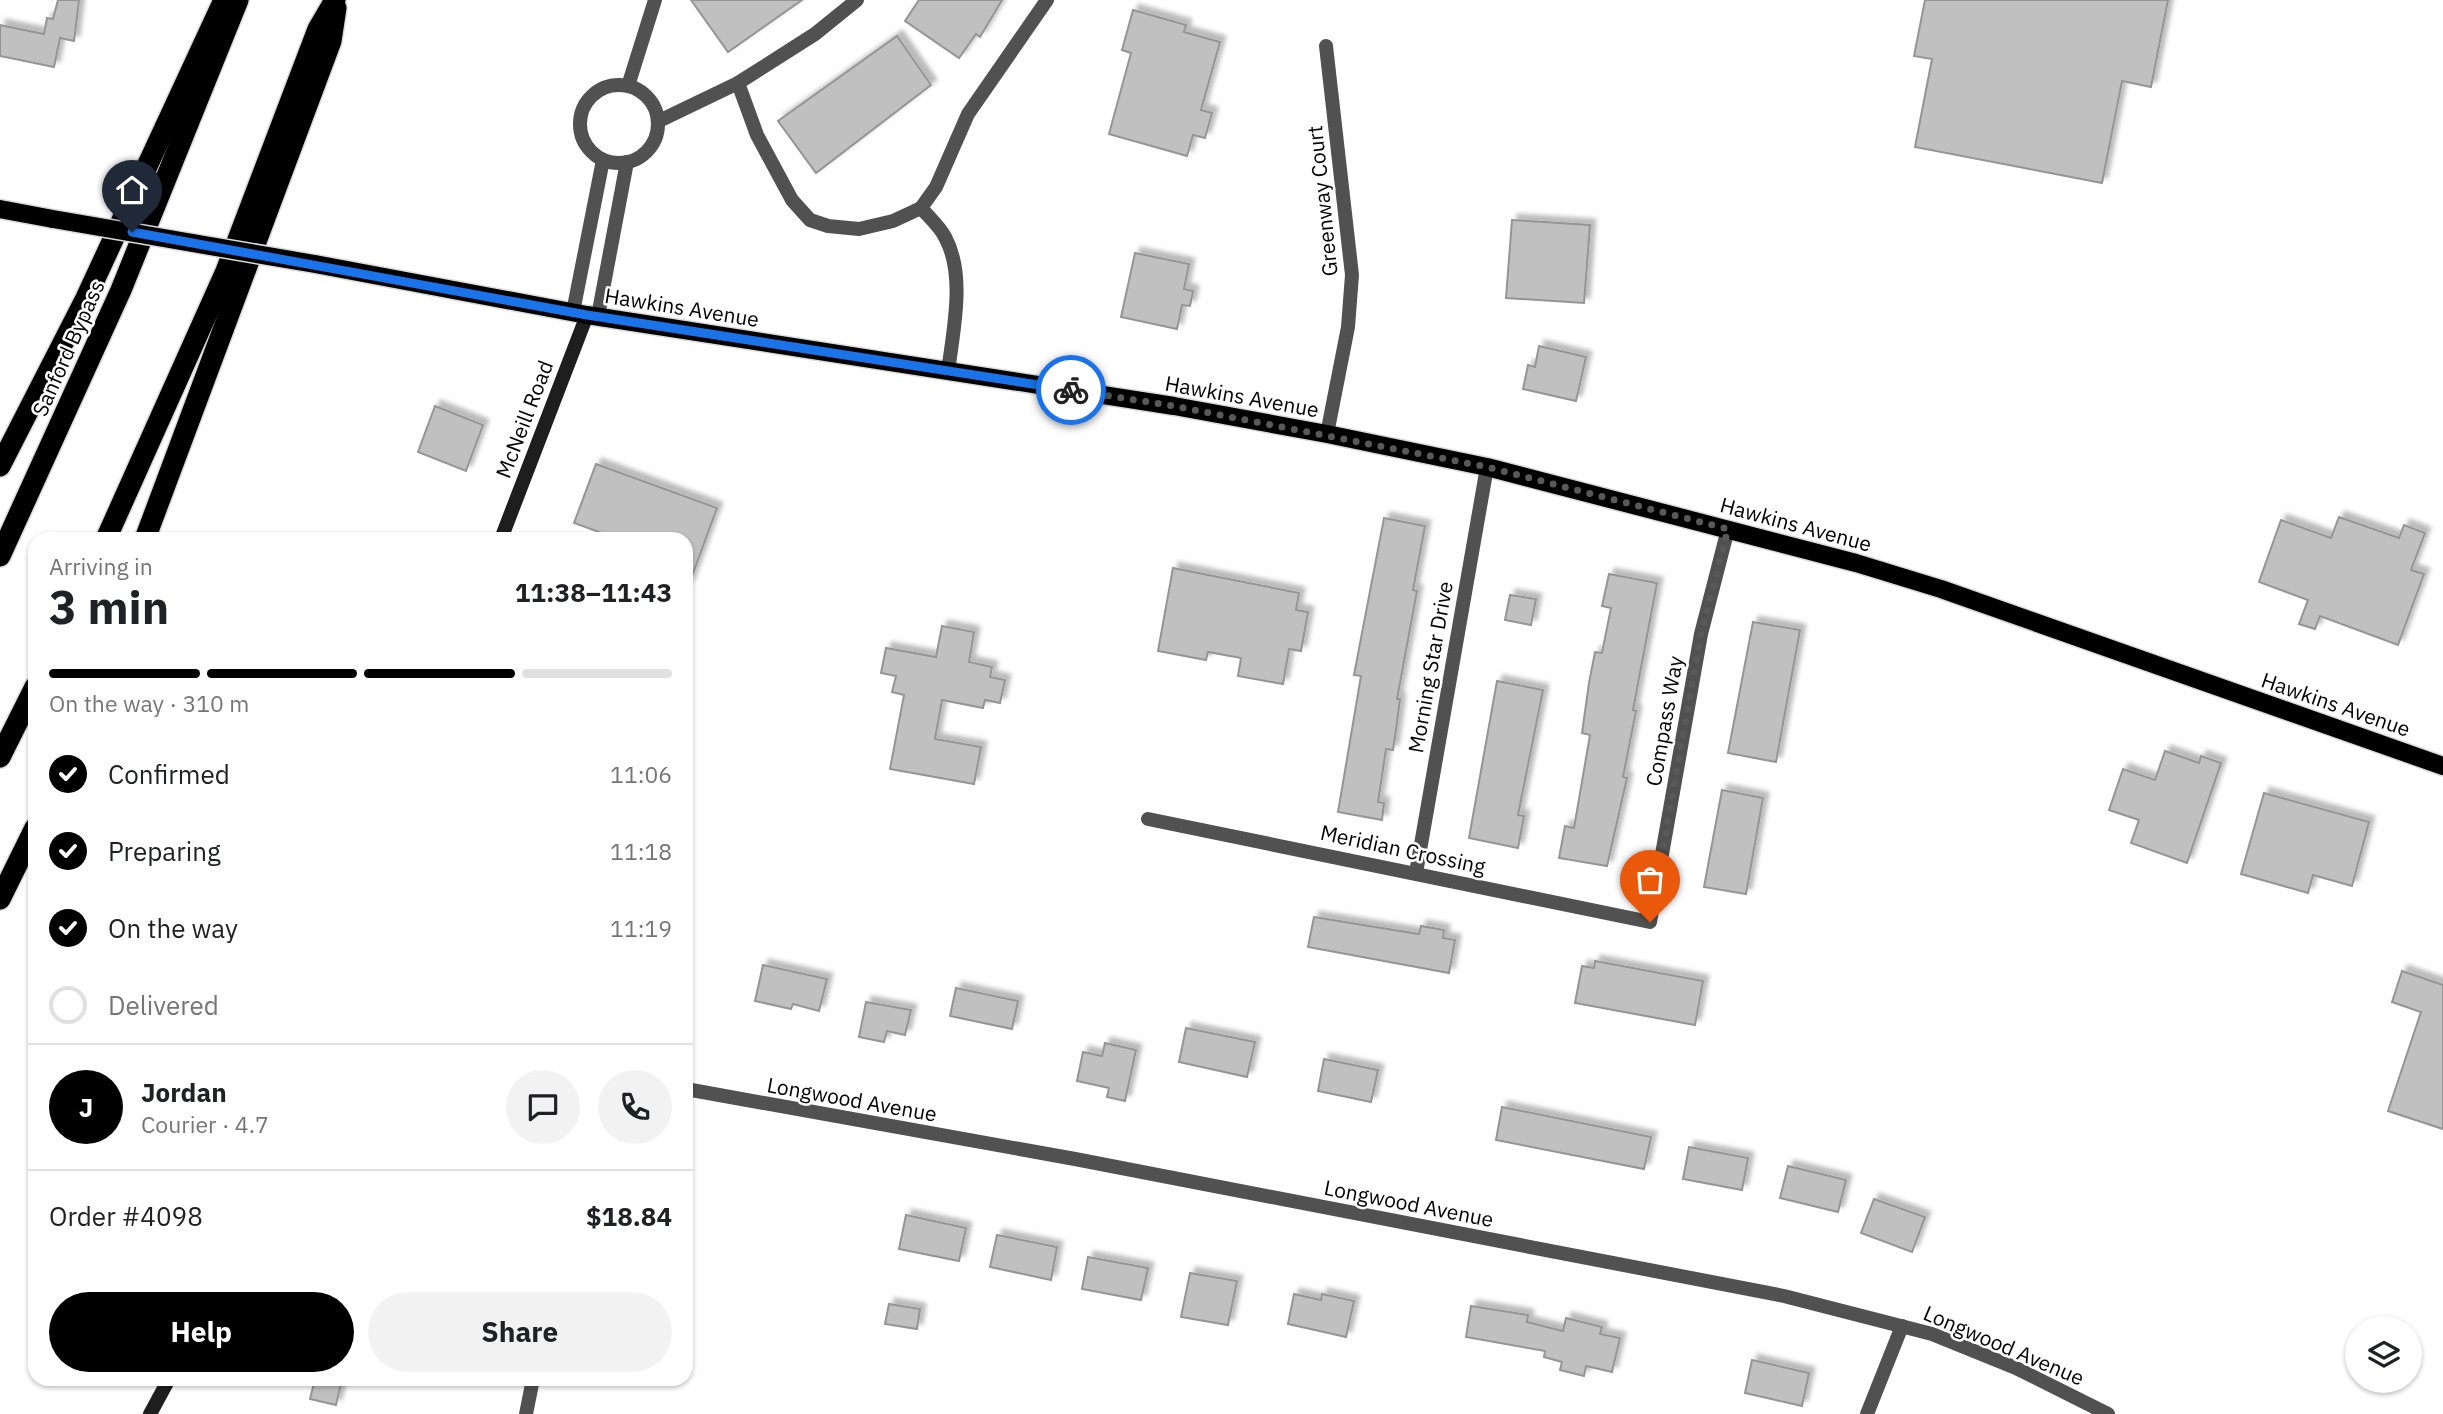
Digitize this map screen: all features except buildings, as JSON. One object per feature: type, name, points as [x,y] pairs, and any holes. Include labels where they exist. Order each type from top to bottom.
[{"type":"highway","points":[[0,466],[86,298],[223,0]]},
{"type":"highway","name":"Sanford Bypass","points":[[0,556],[121,290],[238,0]]},
{"type":"highway","points":[[109,532],[226,271],[318,29],[336,0]]},
{"type":"highway","points":[[148,532],[331,41],[336,0]]},
{"type":"highway","points":[[0,757],[28,701]]},
{"type":"highway","points":[[0,899],[28,842]]},
{"type":"main road","name":"Hawkins Avenue","points":[[0,209],[586,314],[1174,406],[1487,467],[1728,529],[1941,589],[2443,766]]},
{"type":"street","points":[[628,86],[655,0]]},
{"type":"street","points":[[659,121],[738,83],[815,34],[857,0]]},
{"type":"street","points":[[738,83],[757,135],[792,200],[810,220],[828,226],[859,229],[893,221],[921,208],[936,187],[968,114],[1046,0]]},
{"type":"street","name":"Greenway Court","points":[[1326,46],[1352,275],[1348,327],[1326,435]]},
{"type":"street","points":[[611,86],[628,86],[647,96],[659,121],[652,147],[642,157],[627,162],[603,160],[585,143],[580,119],[584,108],[600,90],[611,86]]},
{"type":"street","points":[[586,314],[603,160]]},
{"type":"street","points":[[586,314],[627,162]]},
{"type":"street","points":[[921,208],[945,237],[954,264],[955,312],[948,372]]},
{"type":"street","name":"McNeill Road","points":[[504,532],[586,314]]},
{"type":"street","name":"Morning Star Drive","points":[[1416,873],[1487,467]]},
{"type":"street","name":"Compass Way","points":[[1650,922],[1701,634],[1728,529]]},
{"type":"street","name":"Meridian Crossing","points":[[1148,820],[1650,922]]},
{"type":"street","name":"Longwood Avenue","points":[[693,1090],[1075,1159],[1770,1293],[1932,1334],[2016,1368],[2108,1414]]},
{"type":"street","points":[[1867,1414],[1902,1326]]},
{"type":"street","points":[[150,1414],[165,1386]]},
{"type":"street","points":[[526,1414],[532,1386]]},
{"type":"way so far","points":[[1071,390],[1174,406],[1487,467],[1728,529],[1701,634],[1650,922]]},
{"type":"route","points":[[132,232],[587,315],[1071,390]]}]
